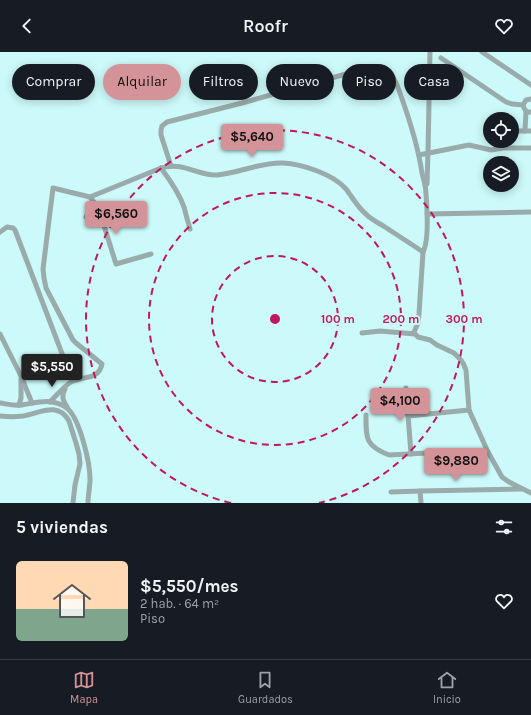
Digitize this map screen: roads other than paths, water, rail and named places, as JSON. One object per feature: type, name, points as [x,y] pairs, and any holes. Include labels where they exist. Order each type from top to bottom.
[{"type":"street","points":[[414,334],[418,323],[423,252],[426,242],[430,52]]},
{"type":"street","points":[[482,52],[531,85]]},
{"type":"street","points":[[441,58],[506,102],[523,105]]},
{"type":"street","points":[[171,166],[161,135],[162,126],[169,121],[242,103],[371,67],[381,67],[391,75],[395,81],[403,100],[419,155],[426,193]]},
{"type":"street","points":[[523,105],[526,100],[531,99]]},
{"type":"street","points":[[523,105],[524,110],[529,112],[528,131]]},
{"type":"street","points":[[419,155],[469,145],[491,150],[503,148],[531,148]]},
{"type":"street","points":[[90,197],[161,168],[171,166],[212,175],[225,174],[273,163],[296,165],[329,176],[338,182],[368,217],[423,252]]},
{"type":"street","points":[[161,168],[180,198],[190,229]]},
{"type":"street","points":[[50,402],[66,386],[76,380],[95,375],[100,371],[102,364],[73,340],[46,288],[43,269],[53,188],[90,197],[96,204],[116,264],[151,254]]},
{"type":"street","points":[[86,217],[96,204]]},
{"type":"street","points":[[427,214],[531,212]]},
{"type":"street","points":[[0,232],[7,227],[15,230],[66,364]]},
{"type":"street","points":[[362,333],[380,331],[414,334],[418,337],[430,340],[454,353],[463,363],[466,370],[469,410],[488,452],[502,477],[531,493]]},
{"type":"street","points":[[0,334],[21,376],[32,403]]},
{"type":"street","points":[[19,405],[22,398],[21,376]]},
{"type":"street","points":[[66,386],[62,395],[64,402],[78,426],[88,462],[90,481],[88,503]]},
{"type":"street","points":[[406,388],[411,454]]},
{"type":"street","points":[[0,403],[19,405],[50,402],[63,406],[69,410]]},
{"type":"street","points":[[0,416],[23,416],[51,409],[62,412],[67,416],[70,421],[79,454],[80,464],[75,485],[73,503]]},
{"type":"street","points":[[408,416],[469,410]]},
{"type":"street","points":[[366,415],[366,433],[368,440],[380,452],[389,455],[446,452],[488,452]]},
{"type":"street","points":[[391,492],[523,489]]},
{"type":"street","points":[[420,491],[421,503]]}]
